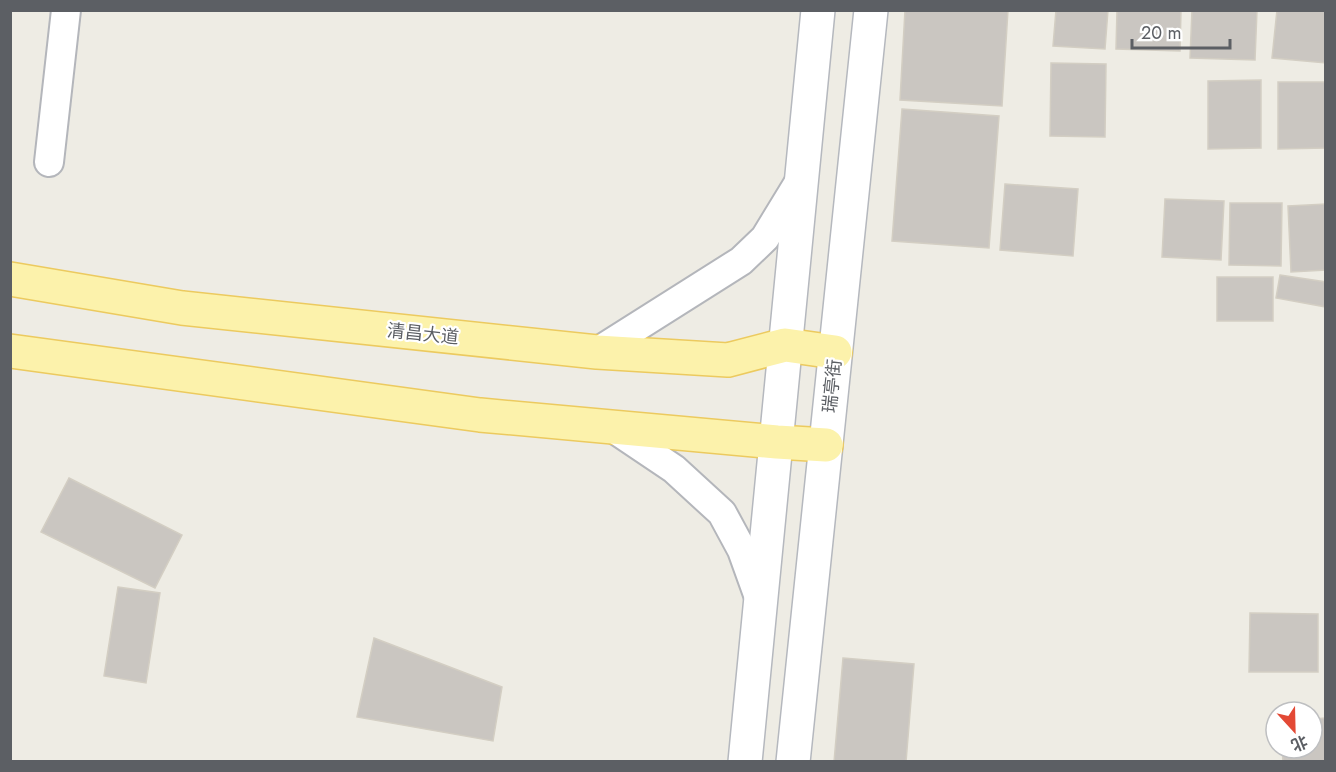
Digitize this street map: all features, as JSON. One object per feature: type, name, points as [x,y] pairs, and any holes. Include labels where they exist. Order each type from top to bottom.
[{"type":"main road","points":[[745,762],[818,10]]},
{"type":"main road","name":"瑞亭街","points":[[793,762],[871,10]]},
{"type":"main road","name":"清昌大道","points":[[10,279],[182,308],[597,352],[729,360],[785,345],[835,352]]},
{"type":"main road","points":[[10,351],[480,415],[777,442],[826,444]]},
{"type":"street","points":[[49,162],[66,10]]},
{"type":"street","points":[[597,352],[741,261],[765,238],[801,179]]},
{"type":"street","points":[[612,428],[674,469],[722,513],[742,550],[761,603]]},
{"type":"building","points":[[905,10],[1008,10],[1002,106],[900,100]]},
{"type":"building","points":[[1056,10],[1108,10],[1105,49],[1053,46]]},
{"type":"building","points":[[1117,10],[1181,10],[1180,51],[1116,49]]},
{"type":"building","points":[[1192,10],[1257,10],[1255,60],[1190,58]]},
{"type":"building","points":[[1277,10],[1326,10],[1326,63],[1272,58]]},
{"type":"building","points":[[1051,63],[1106,64],[1105,137],[1050,136]]},
{"type":"building","points":[[1261,80],[1261,148],[1208,149],[1208,81]]},
{"type":"building","points":[[1278,82],[1326,82],[1326,148],[1278,149]]},
{"type":"building","points":[[902,109],[999,116],[989,248],[892,241]]},
{"type":"building","points":[[1005,184],[1078,189],[1073,256],[1000,250]]},
{"type":"building","points":[[1165,199],[1224,201],[1221,260],[1162,257]]},
{"type":"building","points":[[1230,203],[1282,203],[1281,266],[1229,265]]},
{"type":"building","points":[[1326,204],[1326,270],[1291,272],[1288,206]]},
{"type":"building","points":[[1280,275],[1326,282],[1326,307],[1276,298]]},
{"type":"building","points":[[1217,277],[1273,277],[1273,321],[1217,321]]},
{"type":"building","points":[[69,478],[182,535],[155,588],[41,532]]},
{"type":"building","points":[[118,587],[160,593],[146,683],[104,676]]},
{"type":"building","points":[[1250,613],[1318,614],[1318,672],[1249,672]]},
{"type":"building","points":[[374,638],[502,687],[493,741],[357,717]]},
{"type":"building","points":[[843,658],[914,664],[906,762],[834,762]]},
{"type":"building","points":[[1324,718],[1326,718],[1326,762],[1283,762],[1283,760],[1324,760]]}]
